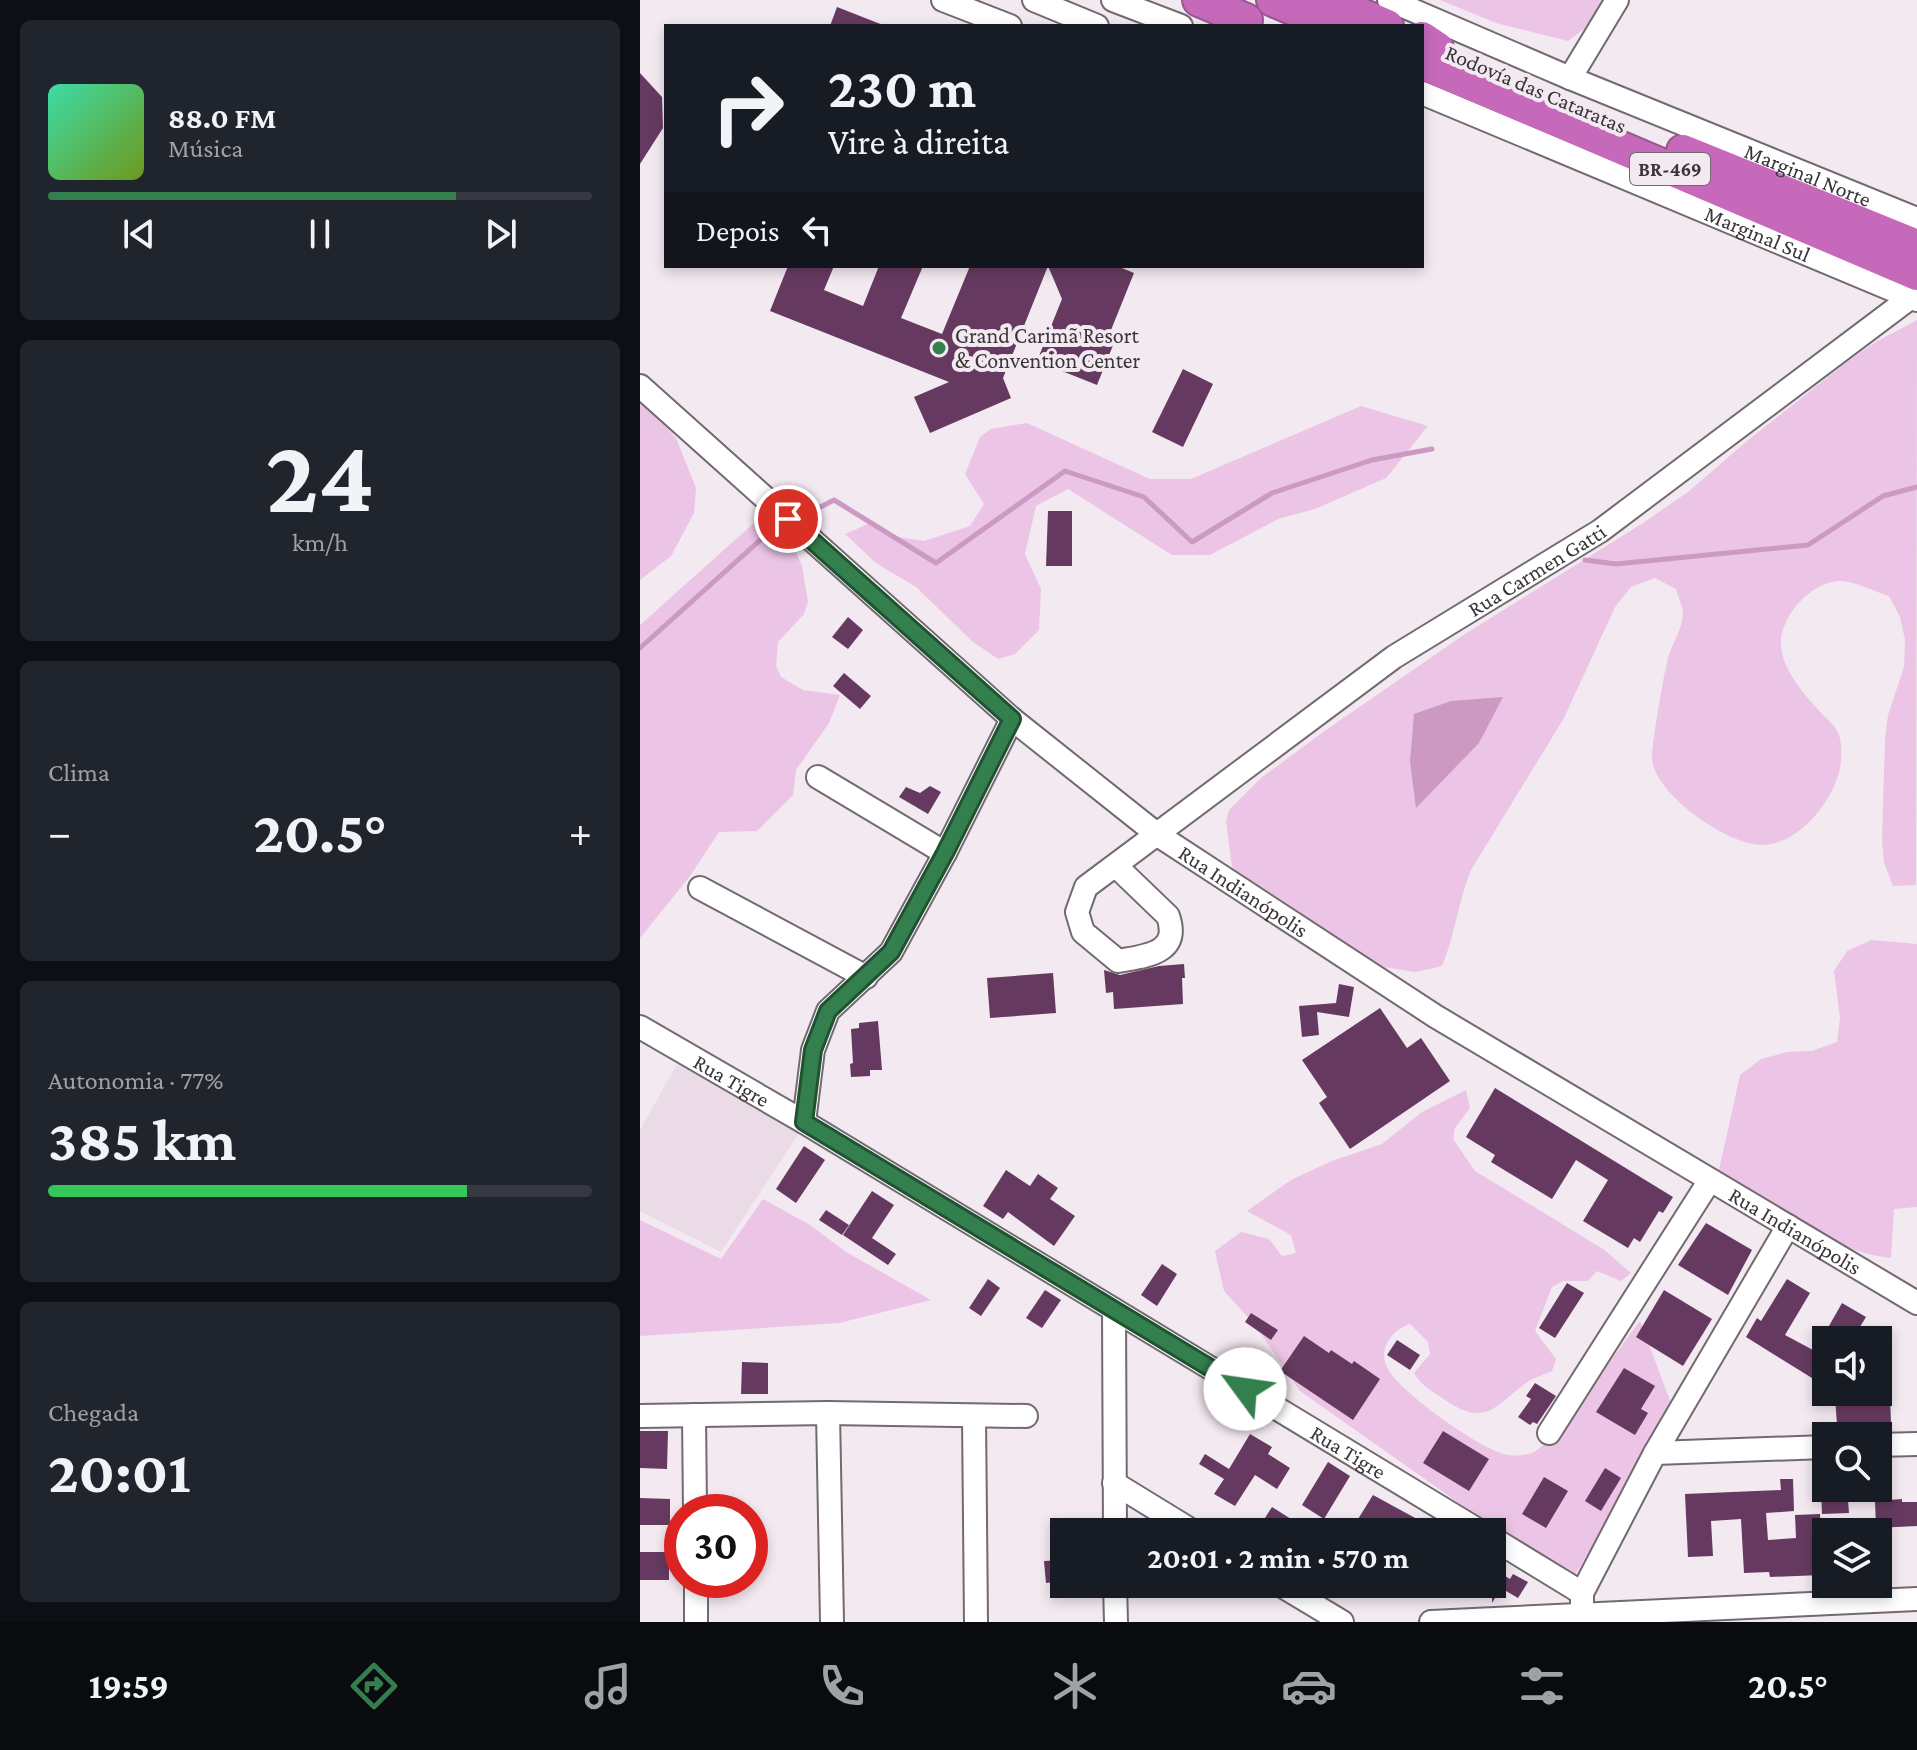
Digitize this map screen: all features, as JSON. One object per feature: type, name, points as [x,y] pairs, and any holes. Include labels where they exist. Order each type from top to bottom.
[{"type":"highway","points":[[1199,0],[1243,15]]},
{"type":"highway","points":[[1273,0],[1329,24]]},
{"type":"highway","points":[[1327,0],[1382,24]]},
{"type":"highway","points":[[1365,0],[1402,24]]},
{"type":"highway","name":"Rodovía das Cataratas","points":[[1426,47],[1917,246]]},
{"type":"highway","name":"Rodovía das Cataratas","points":[[1426,47],[1915,291]]},
{"type":"street","points":[[943,0],[992,9],[1008,24]]},
{"type":"street","points":[[1034,0],[1092,24]]},
{"type":"street","points":[[1113,0],[1176,24]]},
{"type":"street","name":"Marginal Norte","points":[[1389,0],[1570,78],[1917,219]]},
{"type":"street","points":[[1570,78],[1617,0]]},
{"type":"street","name":"Marginal Sul","points":[[1424,94],[1915,291]]},
{"type":"street","name":"Rua Carmen Gatti","points":[[1116,866],[1394,657],[1600,531],[1915,291]]},
{"type":"street","name":"Rua Indianópolis","points":[[640,386],[1012,719],[1158,835],[1435,1016],[1917,1303]]},
{"type":"street","points":[[804,1122],[813,1050],[828,1011],[891,952],[1012,719]]},
{"type":"street","points":[[818,777],[945,853]]},
{"type":"street","points":[[1116,866],[1168,916],[1172,926],[1168,943],[1155,954],[1118,961],[1083,932],[1077,912],[1086,887],[1116,866]]},
{"type":"street","points":[[700,888],[866,977]]},
{"type":"street","name":"Rua Tigre","points":[[640,1027],[804,1122],[1458,1518]]},
{"type":"street","points":[[1549,1433],[1710,1180]]},
{"type":"street","points":[[1582,1610],[1655,1453],[1788,1226]]},
{"type":"street","points":[[1114,1310],[1115,1518]]},
{"type":"street","points":[[828,1413],[832,1622]]},
{"type":"street","points":[[640,1416],[828,1413],[1026,1416]]},
{"type":"street","points":[[694,1415],[695,1494]]},
{"type":"street","points":[[974,1416],[976,1622]]},
{"type":"street","points":[[1892,1445],[1917,1444]]},
{"type":"street","points":[[1655,1453],[1812,1447]]},
{"type":"street","points":[[1114,1483],[1171,1518]]},
{"type":"street","points":[[1506,1549],[1582,1610]]},
{"type":"street","points":[[696,1598],[696,1622]]},
{"type":"street","points":[[1115,1598],[1116,1622]]},
{"type":"street","points":[[1302,1598],[1342,1622]]},
{"type":"street","points":[[1431,1622],[1582,1610],[1917,1599]]},
{"type":"shaded area","points":[[1440,0],[1606,0],[1588,26],[1568,41],[1496,23]]},
{"type":"shaded area","points":[[1917,320],[1916,885],[1893,886],[1884,863],[1882,839],[1888,715],[1904,667],[1905,640],[1900,617],[1889,596],[1842,581],[1825,584],[1802,600],[1790,614],[1782,635],[1781,648],[1790,673],[1837,730],[1841,750],[1839,773],[1826,802],[1790,837],[1761,845],[1730,836],[1696,816],[1666,788],[1657,774],[1652,760],[1658,710],[1668,658],[1683,612],[1676,589],[1655,578],[1631,587],[1615,607],[1564,718],[1471,870],[1442,966],[1416,972],[1369,965],[1268,902],[1232,867],[1226,821],[1229,810],[1261,778],[1465,634],[1688,492],[1847,362],[1874,343]]},
{"type":"shaded area","points":[[640,398],[676,438],[696,488],[694,513],[671,556],[640,580]]},
{"type":"shaded area","points":[[1361,406],[1428,426],[1386,478],[1315,509],[1278,519],[1210,555],[1172,555],[1068,489],[1036,506],[1025,554],[1041,589],[1039,630],[1015,654],[998,659],[973,642],[916,587],[876,563],[845,534],[868,524],[893,536],[924,541],[970,526],[984,504],[965,474],[980,437],[991,429],[1027,423],[1150,479],[1191,479]]},
{"type":"shaded area","points":[[768,514],[787,531],[802,566],[808,602],[804,614],[778,642],[776,666],[781,677],[803,690],[840,695],[829,723],[796,770],[793,795],[757,831],[719,832],[690,876],[640,938],[640,625],[763,515]]},
{"type":"shaded area","points":[[1503,697],[1479,743],[1416,808],[1410,762],[1414,714],[1451,701]]},
{"type":"shaded area","points":[[1871,940],[1917,944],[1917,1207],[1894,1209],[1891,1258],[1847,1247],[1799,1226],[1755,1199],[1719,1170],[1740,1075],[1761,1059],[1787,1052],[1812,1051],[1837,1042],[1840,1018],[1834,971],[1847,951]]},
{"type":"shaded area","points":[[677,1064],[801,1130],[721,1252],[640,1211],[640,1130]]},
{"type":"shaded area","points":[[1466,1090],[1470,1108],[1455,1128],[1453,1139],[1475,1171],[1603,1249],[1631,1273],[1621,1281],[1597,1271],[1588,1281],[1563,1281],[1552,1287],[1535,1331],[1556,1359],[1552,1371],[1529,1381],[1498,1405],[1481,1413],[1458,1407],[1420,1381],[1414,1373],[1430,1354],[1428,1342],[1410,1324],[1392,1336],[1385,1349],[1385,1363],[1389,1371],[1426,1407],[1462,1433],[1496,1451],[1511,1455],[1527,1454],[1542,1446],[1555,1432],[1640,1321],[1671,1403],[1662,1427],[1571,1582],[1506,1536],[1506,1518],[1480,1518],[1300,1391],[1255,1325],[1224,1291],[1215,1251],[1241,1232],[1269,1239],[1282,1256],[1296,1253],[1291,1235],[1247,1211],[1291,1180],[1332,1161],[1382,1144],[1422,1112]]},
{"type":"shaded area","points":[[763,1199],[810,1225],[846,1252],[931,1300],[839,1323],[640,1336],[640,1220],[721,1259]]},
{"type":"building","points":[[837,7],[880,24],[831,24]]},
{"type":"building","points":[[640,73],[662,97],[663,128],[640,164]]},
{"type":"building","name":"Grand Carimã Resort & Convention Center","points":[[787,268],[833,268],[824,290],[863,306],[878,268],[922,268],[901,318],[942,334],[969,268],[1047,268],[1003,378],[1011,398],[930,433],[914,397],[949,382],[770,311]]},
{"type":"building","points":[[1049,268],[1122,268],[1134,273],[1111,330],[1118,333],[1097,385],[1037,361],[1062,299]]},
{"type":"building","points":[[1183,369],[1213,384],[1183,447],[1152,432]]},
{"type":"building","points":[[1048,511],[1072,511],[1072,566],[1046,566]]},
{"type":"building","points":[[848,617],[863,630],[848,649],[832,637]]},
{"type":"building","points":[[844,673],[871,696],[860,709],[833,686]]},
{"type":"building","points":[[930,786],[941,792],[928,814],[899,797],[906,787],[920,793]]},
{"type":"building","points":[[1184,964],[1183,1004],[1114,1009],[1113,992],[1106,993],[1104,970],[1120,975]]},
{"type":"building","points":[[1053,973],[1056,1013],[990,1018],[987,978]]},
{"type":"building","points":[[1339,984],[1354,987],[1349,1017],[1317,1012],[1319,1035],[1302,1037],[1299,1006],[1336,1003]]},
{"type":"building","points":[[1380,1008],[1407,1048],[1421,1038],[1450,1081],[1350,1149],[1319,1103],[1327,1097],[1302,1060]]},
{"type":"building","points":[[878,1021],[882,1070],[870,1070],[870,1076],[851,1077],[851,1029],[859,1028],[859,1023]]},
{"type":"building","points":[[1495,1088],[1673,1197],[1663,1213],[1659,1211],[1640,1242],[1634,1238],[1628,1248],[1583,1221],[1608,1180],[1576,1160],[1552,1199],[1491,1162],[1495,1155],[1466,1137]]},
{"type":"building","points":[[804,1146],[825,1160],[796,1203],[776,1189]]},
{"type":"building","points":[[1006,1170],[1030,1186],[1038,1174],[1058,1188],[1050,1199],[1075,1216],[1054,1246],[1008,1212],[1003,1219],[983,1206]]},
{"type":"building","points":[[872,1191],[894,1205],[872,1238],[896,1254],[888,1265],[843,1235]]},
{"type":"building","points":[[826,1210],[849,1225],[842,1235],[819,1220]]},
{"type":"building","points":[[1706,1223],[1752,1250],[1728,1295],[1678,1265]]},
{"type":"building","points":[[1162,1264],[1177,1274],[1157,1306],[1141,1295]]},
{"type":"building","points":[[988,1279],[1000,1288],[981,1316],[969,1308]]},
{"type":"building","points":[[1787,1279],[1810,1293],[1785,1335],[1812,1349],[1812,1378],[1746,1337],[1757,1318],[1761,1321]]},
{"type":"building","points":[[1567,1283],[1584,1293],[1555,1338],[1539,1328]]},
{"type":"building","points":[[1045,1290],[1061,1300],[1042,1328],[1026,1318]]},
{"type":"building","points":[[1664,1290],[1712,1319],[1683,1366],[1636,1337]]},
{"type":"building","points":[[1842,1303],[1866,1317],[1861,1326],[1829,1326]]},
{"type":"building","points":[[1251,1313],[1278,1330],[1271,1340],[1245,1322]]},
{"type":"building","points":[[1304,1336],[1329,1353],[1331,1350],[1352,1364],[1354,1361],[1380,1379],[1353,1420],[1280,1371]]},
{"type":"building","points":[[1397,1340],[1420,1355],[1410,1370],[1387,1355]]},
{"type":"building","points":[[742,1362],[768,1363],[768,1394],[741,1394]]},
{"type":"building","points":[[1624,1368],[1655,1386],[1641,1409],[1648,1413],[1635,1435],[1596,1412]]},
{"type":"building","points":[[1535,1383],[1556,1396],[1537,1424],[1533,1422],[1530,1425],[1518,1417],[1531,1399],[1526,1396]]},
{"type":"building","points":[[1836,1406],[1890,1406],[1891,1422],[1837,1422]]},
{"type":"building","points":[[640,1431],[668,1431],[667,1469],[640,1468]]},
{"type":"building","points":[[1443,1431],[1489,1459],[1469,1491],[1423,1463]]},
{"type":"building","points":[[1250,1434],[1272,1447],[1268,1454],[1290,1468],[1277,1489],[1255,1475],[1235,1506],[1214,1494],[1224,1479],[1199,1464],[1205,1454],[1229,1469]]},
{"type":"building","points":[[1328,1462],[1350,1476],[1325,1518],[1302,1505]]},
{"type":"building","points":[[1605,1468],[1621,1478],[1601,1511],[1585,1501]]},
{"type":"building","points":[[1544,1477],[1568,1491],[1546,1528],[1522,1514]]},
{"type":"building","points":[[1780,1479],[1793,1479],[1794,1511],[1766,1513],[1768,1540],[1796,1538],[1795,1515],[1820,1514],[1820,1518],[1812,1518],[1812,1575],[1770,1577],[1769,1572],[1744,1573],[1741,1519],[1711,1521],[1713,1556],[1688,1557],[1685,1494],[1781,1490]]},
{"type":"building","points":[[1373,1495],[1415,1518],[1359,1518]]},
{"type":"building","points":[[640,1498],[664,1499],[664,1525],[640,1525]]},
{"type":"building","points":[[1822,1502],[1848,1502],[1849,1513],[1822,1514]]},
{"type":"building","points":[[1875,1502],[1917,1502],[1917,1526],[1892,1527],[1892,1518],[1876,1518]]},
{"type":"building","points":[[1272,1507],[1289,1518],[1265,1518]]},
{"type":"building","points":[[640,1552],[664,1552],[664,1580],[640,1580]]},
{"type":"building","points":[[1044,1561],[1050,1561],[1050,1583],[1046,1583]]},
{"type":"building","points":[[1513,1574],[1528,1582],[1518,1598],[1506,1591],[1506,1577],[1510,1579]]},
{"type":"waterway","points":[[809,513],[834,500],[936,563],[1065,471],[1144,497],[1192,542],[1272,493],[1372,460],[1432,449]]},
{"type":"waterway","points":[[1585,560],[1616,564],[1808,545],[1883,496],[1917,487]]},
{"type":"waterway","points":[[640,648],[767,534],[783,526]]},
{"type":"place","name":"Grand Carimã Resort & Convention Center","points":[[939,348]]},
{"type":"route","points":[[788,519],[1012,719],[891,952],[828,1011],[813,1050],[804,1122],[1245,1389]]}]
